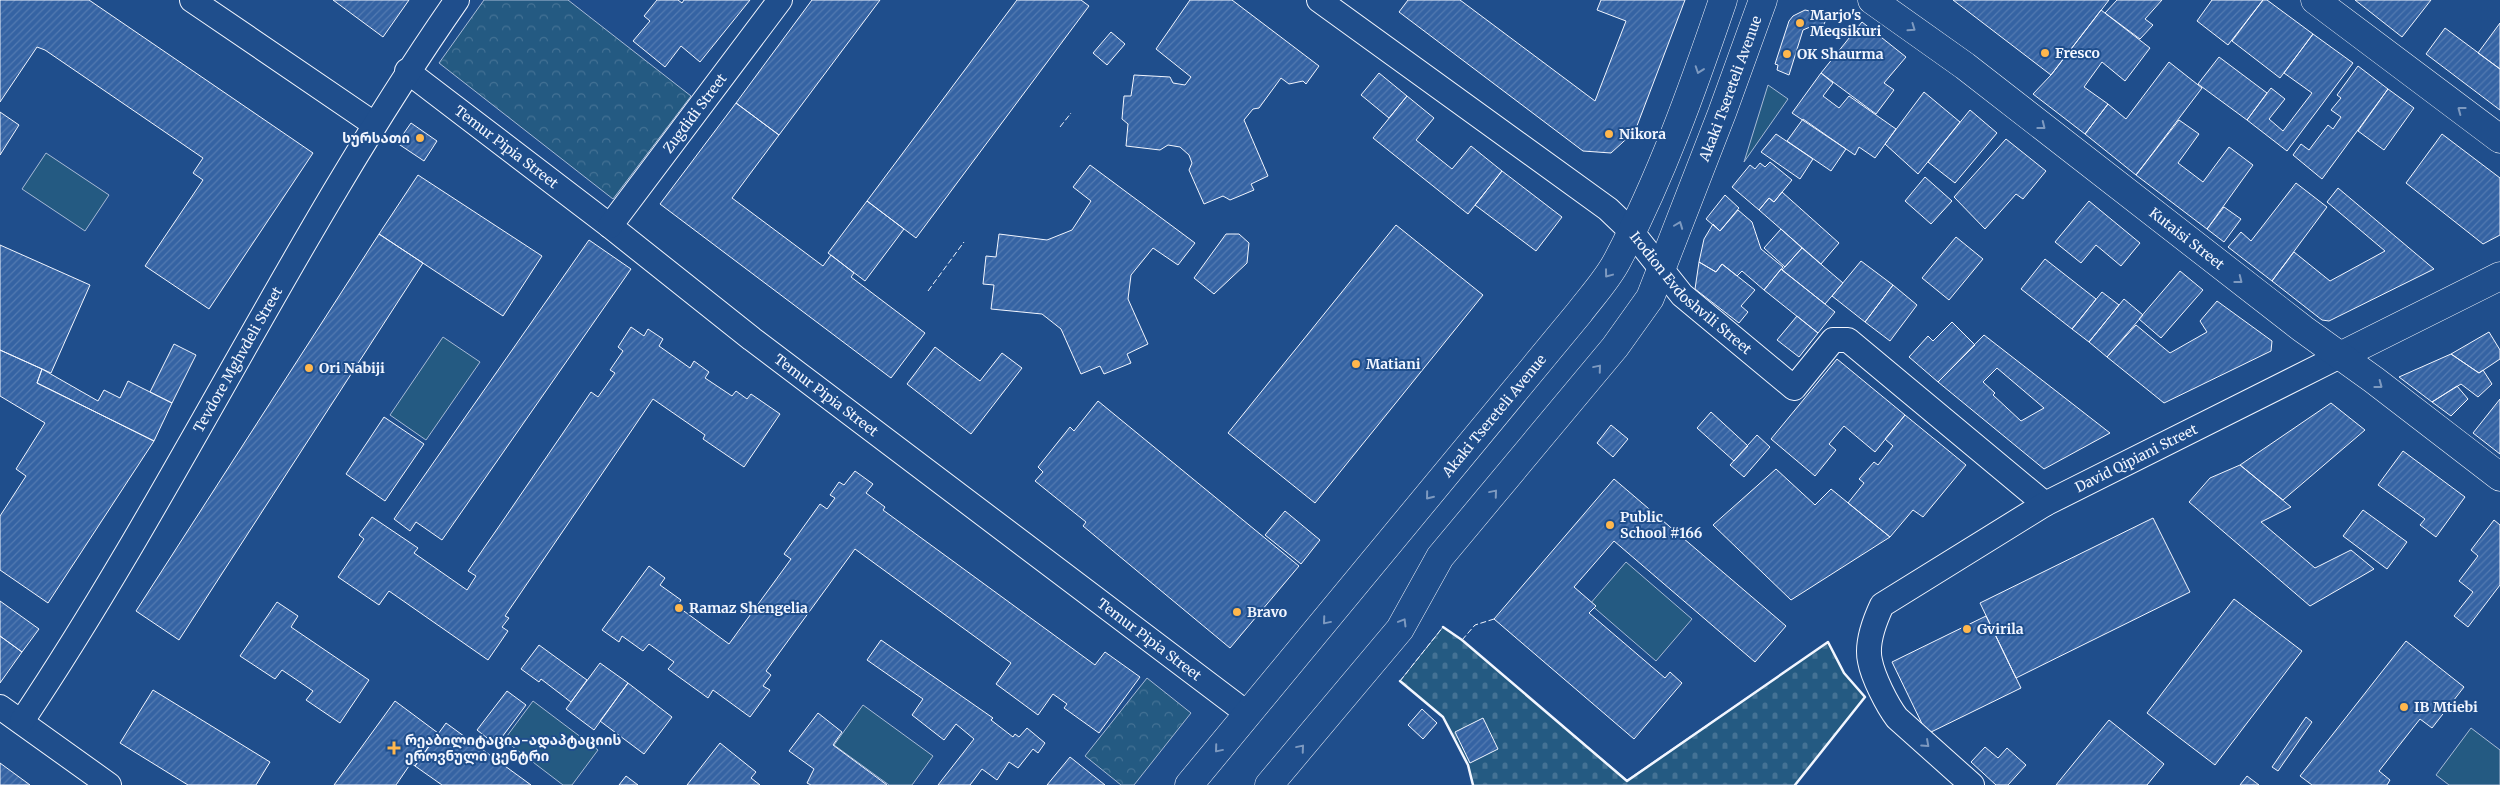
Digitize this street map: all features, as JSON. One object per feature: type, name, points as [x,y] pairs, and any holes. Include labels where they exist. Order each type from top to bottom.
[{"type":"main road","name":"Akaki Tsereteli Avenue","points":[[1189,785],[1579,314],[1616,263],[1690,94],[1723,0]]},
{"type":"main road","name":"Akaki Tsereteli Avenue","points":[[1269,785],[1400,629],[1440,557],[1615,347],[1650,298],[1722,114],[1762,0]]},
{"type":"main road","name":"Kutaisi Street","points":[[1872,0],[1965,66],[2340,356],[2500,477]]},
{"type":"main road","points":[[2315,0],[2500,139]]},
{"type":"main road","name":"David Qipiani Street","points":[[2340,356],[2500,276]]},
{"type":"street","points":[[192,0],[374,124]]},
{"type":"street","name":"Tevdore Mghvdeli Street","points":[[22,721],[81,631],[374,124],[407,72],[457,0]]},
{"type":"street","name":"Zugdidi Street","points":[[610,226],[780,0]]},
{"type":"street","name":"Irodion Evdoshvili Street","points":[[1319,0],[1608,209],[1631,232],[1682,296],[1794,388],[1833,340],[1848,340],[2045,504]]},
{"type":"street","name":"Temur Pipia Street","points":[[407,72],[610,226],[752,339],[1248,714]]},
{"type":"street","name":"David Qipiani Street","points":[[1972,785],[1897,718],[1891,710],[1869,661],[1873,624],[1882,605],[2045,504],[2340,356]]},
{"type":"street","points":[[0,707],[109,785]]},
{"type":"green space","points":[[484,0],[568,0],[691,96],[613,199],[439,63]]},
{"type":"green space","points":[[1768,85],[1788,99],[1744,162]]},
{"type":"green space","points":[[46,153],[109,195],[85,231],[22,189]]},
{"type":"green space","points":[[443,337],[480,362],[426,440],[390,415]]},
{"type":"green space","points":[[1626,562],[1692,619],[1656,661],[1590,604]]},
{"type":"green space","points":[[1443,627],[1462,640],[1627,780],[1828,642],[1844,673],[1865,697],[1795,785],[1473,785],[1468,765],[1443,717],[1400,681]]},
{"type":"green space","points":[[1147,678],[1191,713],[1134,785],[1121,785],[1085,756]]},
{"type":"green space","points":[[533,701],[598,750],[572,785],[563,785],[504,740]]},
{"type":"green space","points":[[863,705],[933,756],[912,785],[889,785],[834,745]]},
{"type":"green space","points":[[2471,728],[2500,750],[2500,785],[2449,785],[2436,775]]},
{"type":"building","points":[[0,0],[89,0],[313,153],[209,309],[145,266],[203,180],[193,173],[203,158],[45,50],[37,47],[0,102]]},
{"type":"building","points":[[333,0],[409,0],[383,37]]},
{"type":"building","points":[[657,0],[678,0],[682,3],[684,0],[750,0],[700,62],[681,46],[665,67],[633,41],[650,21],[644,16]]},
{"type":"building","points":[[812,0],[880,0],[779,135],[736,103]]},
{"type":"building","points":[[1017,0],[1081,0],[1089,6],[916,238],[867,201]]},
{"type":"building","points":[[1190,0],[1232,0],[1319,66],[1306,84],[1303,81],[1289,84],[1281,78],[1259,108],[1253,109],[1244,120],[1268,176],[1251,184],[1254,190],[1230,200],[1223,196],[1204,204],[1189,170],[1192,163],[1189,155],[1180,147],[1168,145],[1160,150],[1126,146],[1128,124],[1122,119],[1124,96],[1131,96],[1134,75],[1170,77],[1173,83],[1185,85],[1191,77],[1156,49]]},
{"type":"building","points":[[1408,0],[1460,0],[1595,101],[1626,21],[1597,10],[1601,0],[1685,0],[1635,131],[1611,153],[1583,151],[1399,12]]},
{"type":"building","name":"Fresco","points":[[1953,0],[2109,0],[2051,75]]},
{"type":"building","points":[[2117,0],[2162,0],[2145,19],[2153,25],[2140,39],[2105,13]]},
{"type":"building","points":[[2212,0],[2263,0],[2228,45],[2197,21]]},
{"type":"building","points":[[2263,0],[2267,0],[2313,34],[2280,78],[2232,41]]},
{"type":"building","points":[[2355,0],[2431,0],[2402,37]]},
{"type":"building","points":[[1805,10],[1828,15],[1821,31],[1810,27],[1803,30],[1789,75],[1777,70],[1778,65],[1775,64],[1789,21],[1793,16]]},
{"type":"building","points":[[2101,10],[2150,48],[2125,81],[2102,62],[2084,87],[2108,104],[2085,134],[2033,94],[2051,75]]},
{"type":"building","points":[[1862,22],[1906,57],[1884,83],[1894,90],[1876,114],[1821,73]]},
{"type":"building","points":[[2500,23],[2500,69],[2478,53]]},
{"type":"building","points":[[2445,28],[2500,69],[2500,110],[2426,54]]},
{"type":"building","points":[[1111,32],[1125,44],[1107,65],[1093,53]]},
{"type":"building","points":[[2313,34],[2353,63],[2287,151],[2247,120],[2271,88],[2285,99],[2269,119],[2283,131],[2312,93],[2284,73]]},
{"type":"building","points":[[2219,57],[2267,93],[2247,120],[2198,84]]},
{"type":"building","points":[[2169,62],[2202,88],[2136,175],[2085,134],[2108,104],[2126,119]]},
{"type":"building","points":[[2358,66],[2388,89],[2322,179],[2293,155],[2301,144],[2309,150],[2328,125],[2333,129],[2341,117],[2331,110],[2341,98],[2337,95]]},
{"type":"building","points":[[1379,73],[1407,96],[1389,118],[1361,95]]},
{"type":"building","points":[[1821,73],[1833,83],[1823,96],[1839,108],[1849,96],[1896,129],[1875,158],[1859,147],[1855,155],[1792,113]]},
{"type":"building","points":[[2388,89],[2414,108],[2384,150],[2358,131]]},
{"type":"building","points":[[1924,92],[1960,122],[1918,174],[1885,144]]},
{"type":"building","points":[[1407,96],[1434,118],[1416,140],[1452,169],[1471,146],[1502,171],[1468,214],[1373,138]]},
{"type":"building","points":[[736,103],[779,135],[732,198],[823,266],[831,255],[854,273],[851,277],[925,333],[891,378],[660,204]]},
{"type":"building","points":[[1970,110],[1997,133],[1955,183],[1928,162]]},
{"type":"building","points":[[0,112],[19,125],[0,155]]},
{"type":"building","points":[[1803,119],[1846,149],[1831,171],[1787,141]]},
{"type":"building","points":[[2179,120],[2199,134],[2178,163],[2203,182],[2229,147],[2253,165],[2207,229],[2136,175]]},
{"type":"building","points":[[411,123],[437,141],[424,161],[397,143]]},
{"type":"building","points":[[1776,134],[1813,159],[1800,179],[1761,152]]},
{"type":"building","points":[[2442,134],[2500,178],[2500,235],[2483,244],[2406,183]]},
{"type":"building","points":[[2006,139],[2046,171],[2023,199],[2016,194],[1985,229],[1954,197]]},
{"type":"building","points":[[1770,162],[1792,180],[1774,202],[1769,198],[1759,210],[1732,187],[1750,165],[1755,169],[1760,163],[1765,167]]},
{"type":"building","points":[[1090,165],[1195,243],[1178,265],[1153,248],[1131,275],[1128,299],[1148,344],[1127,354],[1131,363],[1104,374],[1100,366],[1081,374],[1061,329],[1042,314],[991,309],[994,285],[983,284],[986,256],[996,257],[999,234],[1047,240],[1072,230],[1091,201],[1073,187]]},
{"type":"building","points":[[1502,171],[1562,217],[1536,251],[1475,205]]},
{"type":"building","points":[[418,175],[542,256],[503,316],[379,234]]},
{"type":"building","points":[[1925,177],[1952,201],[1931,224],[1905,201]]},
{"type":"building","points":[[2296,183],[2327,207],[2272,281],[2228,247],[2241,232],[2251,241]]},
{"type":"building","points":[[2338,188],[2434,269],[2329,321],[2322,320],[2272,281],[2294,252],[2330,281],[2385,251],[2327,202]]},
{"type":"building","points":[[1782,192],[1839,243],[1821,264],[1759,210],[1769,198],[1774,202]]},
{"type":"building","points":[[1725,195],[1739,208],[1720,231],[1706,219]]},
{"type":"building","points":[[867,201],[904,229],[865,281],[828,253]]},
{"type":"building","points":[[2089,201],[2140,243],[2121,266],[2096,245],[2081,263],[2055,242]]},
{"type":"building","points":[[2224,207],[2241,219],[2224,242],[2207,229]]},
{"type":"building","points":[[1738,210],[1752,222],[1761,249],[1783,267],[1764,290],[1742,271],[1737,276],[1722,264],[1716,272],[1699,262],[1704,239],[1713,224],[1720,231]]},
{"type":"building","name":"Matiani","points":[[1396,225],[1483,295],[1315,503],[1228,433]]},
{"type":"building","points":[[1781,229],[1802,248],[1785,267],[1764,248]]},
{"type":"building","points":[[379,234],[423,263],[179,640],[136,611]]},
{"type":"building","points":[[1226,234],[1239,234],[1249,243],[1247,263],[1214,294],[1194,278]]},
{"type":"building","points":[[1956,237],[1983,259],[1949,300],[1922,278]]},
{"type":"building","points":[[589,240],[631,269],[442,540],[416,522],[410,531],[394,519]]},
{"type":"building","points":[[0,245],[90,285],[51,373],[0,350]]},
{"type":"building","points":[[1802,248],[1843,283],[1825,304],[1782,270]]},
{"type":"building","points":[[2045,259],[2096,299],[2072,329],[2021,289]]},
{"type":"building","points":[[1861,261],[1893,285],[1865,322],[1832,296]]},
{"type":"building","points":[[1699,262],[1716,272],[1722,264],[1755,290],[1741,306],[1748,312],[1739,323],[1695,289]]},
{"type":"building","points":[[1781,269],[1835,312],[1818,333],[1764,290]]},
{"type":"building","points":[[2180,271],[2203,290],[2161,338],[2139,319]]},
{"type":"building","points":[[1893,285],[1917,305],[1890,341],[1865,322]]},
{"type":"building","points":[[2102,292],[2119,305],[2089,342],[2072,329]]},
{"type":"building","points":[[2124,299],[2143,315],[2107,357],[2089,342]]},
{"type":"building","points":[[2217,301],[2272,341],[2271,351],[2164,403],[2107,357],[2136,325],[2170,353],[2207,332],[2200,321]]},
{"type":"building","points":[[1797,316],[1818,333],[1799,357],[1777,340]]},
{"type":"building","points":[[1952,322],[1975,345],[1938,382],[1909,357],[1928,336],[1933,341]]},
{"type":"building","points":[[631,327],[644,336],[648,329],[663,339],[659,346],[690,368],[694,361],[709,372],[705,378],[732,396],[736,391],[747,399],[751,394],[780,414],[744,467],[703,439],[705,435],[653,399],[505,616],[509,618],[502,627],[508,631],[488,660],[389,591],[379,605],[338,577],[364,539],[359,535],[372,517],[418,548],[414,553],[467,590],[476,576],[468,571],[591,392],[598,397],[615,373],[610,370],[623,351],[618,347]]},
{"type":"building","points":[[2489,332],[2500,350],[2500,359],[2479,373],[2451,354]]},
{"type":"building","points":[[1984,335],[2110,433],[2044,469],[1938,382]],"holes":[[[1997,368],[2044,408],[2021,421],[1993,395],[1995,393],[1983,382]]]},
{"type":"building","points":[[174,344],[196,355],[172,403],[150,392]]},
{"type":"building","points":[[935,347],[980,381],[1002,353],[1022,368],[971,434],[907,384]]},
{"type":"building","points":[[0,350],[42,369],[37,383],[154,441],[48,603],[0,570],[0,516],[26,476],[16,469],[45,423],[0,396]]},
{"type":"building","points":[[2451,354],[2479,373],[2483,370],[2492,384],[2478,397],[2461,384],[2432,402],[2399,377]]},
{"type":"building","points":[[1837,359],[1905,415],[1875,452],[1844,426],[1829,444],[1836,450],[1815,476],[1771,439]]},
{"type":"building","points":[[42,369],[98,401],[104,390],[120,398],[128,381],[172,403],[154,441],[37,383]]},
{"type":"building","points":[[2457,386],[2468,399],[2451,416],[2432,402]]},
{"type":"building","points":[[2500,399],[2500,454],[2473,433]]},
{"type":"building","points":[[1098,401],[1299,566],[1230,648],[1083,526],[1086,522],[1035,481],[1043,472],[1038,467],[1070,427],[1074,431]]},
{"type":"building","points":[[2331,403],[2365,430],[2283,500],[2240,465]]},
{"type":"building","points":[[1711,412],[1748,446],[1734,461],[1697,428]]},
{"type":"building","points":[[1905,415],[1966,465],[1923,517],[1913,510],[1890,537],[1848,503],[1864,483],[1859,479],[1874,462],[1878,465],[1893,446],[1885,439]]},
{"type":"building","points":[[384,417],[424,444],[385,501],[346,474]]},
{"type":"building","points":[[1611,425],[1628,439],[1613,457],[1597,443]]},
{"type":"building","points":[[1757,435],[1770,447],[1744,477],[1730,465]]},
{"type":"building","points":[[2403,451],[2465,497],[2436,537],[2420,525],[2425,519],[2378,485]]},
{"type":"building","points":[[2240,465],[2291,507],[2261,522],[2315,568],[2351,550],[2374,569],[2310,606],[2189,502],[2210,478]]},
{"type":"building","points":[[1776,469],[1815,505],[1831,489],[1890,537],[1791,600],[1713,525]]},
{"type":"building","points":[[855,471],[873,484],[866,493],[885,507],[883,510],[1095,665],[1105,652],[1140,677],[1099,733],[1064,708],[1067,704],[1053,694],[1038,715],[996,684],[1011,663],[855,549],[766,671],[771,675],[763,686],[770,690],[750,717],[713,690],[708,698],[668,669],[674,662],[649,644],[643,651],[622,636],[619,642],[602,630],[649,566],[665,578],[660,585],[681,600],[677,606],[729,644],[791,559],[784,554],[820,504],[827,509],[835,498],[830,495],[839,482],[844,485]]},
{"type":"building","points":[[1614,479],[1786,626],[1755,662],[1614,541],[1574,587],[1596,606],[1589,613],[1665,678],[1670,672],[1682,683],[1634,739],[1494,619]]},
{"type":"building","points":[[2363,510],[2407,542],[2387,569],[2343,536]]},
{"type":"building","points":[[1285,511],[1320,540],[1301,564],[1265,535]]},
{"type":"building","points":[[2153,518],[2190,592],[2016,678],[1980,603]]},
{"type":"building","points":[[2494,520],[2500,525],[2500,585],[2468,627],[2454,616],[2473,592],[2459,581],[2478,556],[2471,550]]},
{"type":"building","points":[[2234,599],[2302,651],[2215,765],[2147,713]]},
{"type":"building","points":[[0,601],[39,629],[22,652],[0,636]]},
{"type":"building","points":[[277,602],[298,616],[291,627],[369,680],[340,723],[306,700],[313,691],[282,670],[275,679],[240,656]]},
{"type":"building","points":[[1986,616],[2021,688],[1927,734],[1892,662]]},
{"type":"building","points":[[0,636],[22,652],[0,683]]},
{"type":"building","points":[[881,640],[993,718],[991,720],[1013,737],[1015,734],[1019,737],[1027,728],[1045,743],[1038,753],[1033,749],[1018,768],[1009,762],[997,780],[982,769],[970,785],[938,785],[974,739],[956,724],[944,740],[912,715],[923,699],[867,660]]},
{"type":"building","points":[[2406,641],[2464,687],[2432,728],[2420,719],[2379,771],[2390,780],[2387,785],[2312,785],[2300,776]]},
{"type":"building","points":[[539,645],[587,680],[571,702],[541,679],[539,682],[521,669]]},
{"type":"building","points":[[600,663],[628,683],[594,730],[566,709]]},
{"type":"building","points":[[628,683],[672,717],[644,754],[600,721]]},
{"type":"building","points":[[153,690],[270,762],[256,785],[188,785],[120,743]]},
{"type":"building","points":[[507,691],[526,705],[496,745],[477,730]]},
{"type":"building","name":"რეაბილიტაცია-ადაპტაციის ეროვნული ცენტრი","points":[[395,701],[438,733],[415,766],[411,763],[396,785],[334,785]]},
{"type":"building","points":[[1422,709],[1437,723],[1423,739],[1408,725]]},
{"type":"building","points":[[818,713],[842,732],[833,745],[887,785],[811,785],[807,783],[814,769],[789,751]]},
{"type":"building","points":[[2306,717],[2312,722],[2278,771],[2272,767]]},
{"type":"building","points":[[1483,718],[1498,749],[1470,763],[1455,732]]},
{"type":"building","points":[[2109,720],[2164,764],[2147,785],[2056,785]]},
{"type":"building","points":[[446,723],[531,785],[442,785],[415,766]]},
{"type":"building","points":[[720,743],[756,772],[751,778],[760,785],[687,785]]},
{"type":"building","points":[[1985,747],[1998,758],[2007,748],[2026,765],[2008,785],[1996,785],[1971,762]]},
{"type":"building","points":[[1070,757],[1105,785],[1047,785]]},
{"type":"building","points":[[0,763],[30,785],[0,785]]},
{"type":"building","points":[[626,776],[638,785],[619,785]]},
{"type":"building","points":[[2247,776],[2259,785],[2240,785]]},
{"type":"fence","points":[[1060,127],[1071,113]]},
{"type":"fence","points":[[928,291],[964,242]]},
{"type":"fence","points":[[1462,640],[1475,625],[1494,619]]},
{"type":"fence","points":[[1400,681],[1443,627]]},
{"type":"wall","points":[[1443,627],[1462,640],[1627,781],[1828,642],[1844,673],[1865,697],[1795,785]]},
{"type":"wall","points":[[1400,681],[1443,717],[1468,765],[1473,785]]},
{"type":"place","name":"Marjo's Meqsikuri","points":[[1800,23]]},
{"type":"place","name":"Fresco","points":[[2045,53]]},
{"type":"place","name":"OK Shaurma","points":[[1787,54]]},
{"type":"place","name":"Nikora","points":[[1609,134]]},
{"type":"place","name":"სურსათი","points":[[420,138]]},
{"type":"place","name":"Matiani","points":[[1356,364]]},
{"type":"place","name":"Ori Nabiji","points":[[309,368]]},
{"type":"place","name":"Public School #166","points":[[1610,525]]},
{"type":"place","name":"Ramaz Shengelia","points":[[679,608]]},
{"type":"place","name":"Bravo","points":[[1237,612]]},
{"type":"place","name":"Gvirila","points":[[1967,629]]},
{"type":"place","name":"IB Mtiebi","points":[[2404,707]]},
{"type":"place","name":"რეაბილიტაცია-ადაპტაციის ეროვნული ცენტრი","points":[[394,748]]}]
